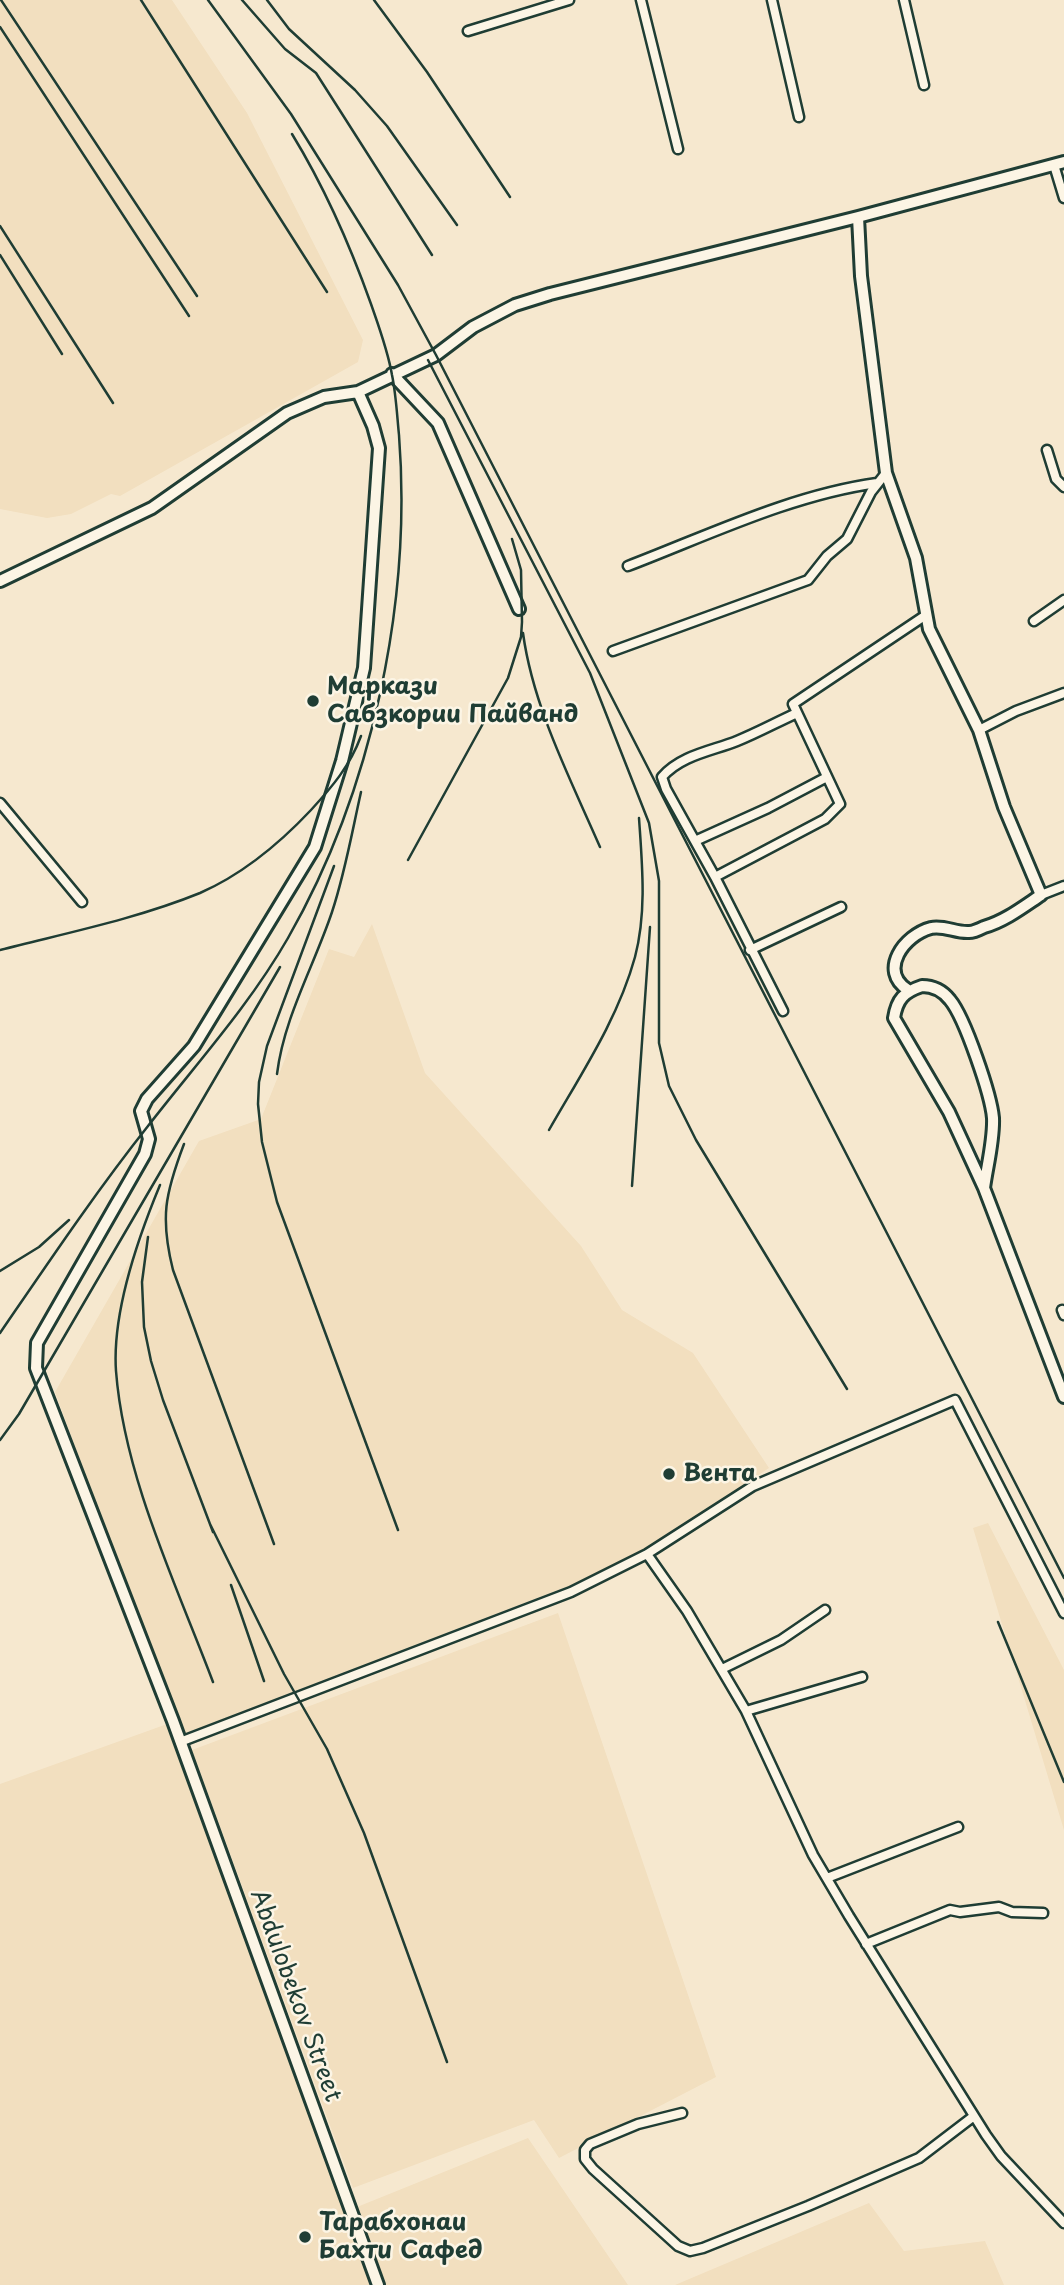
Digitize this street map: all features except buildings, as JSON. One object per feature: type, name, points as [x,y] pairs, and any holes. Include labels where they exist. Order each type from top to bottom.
[{"type":"street","points":[[468,31],[569,0]]},
{"type":"street","points":[[641,0],[678,149]]},
{"type":"street","points":[[772,0],[799,117]]},
{"type":"street","points":[[904,0],[924,85]]},
{"type":"street","points":[[0,581],[152,508],[287,413],[324,397],[358,392],[436,355],[473,327],[515,305],[1059,163],[1064,198]]},
{"type":"street","points":[[858,217],[861,276],[886,472],[916,558],[929,629],[979,730],[1004,807],[1041,895]]},
{"type":"street","points":[[392,374],[438,423],[519,609]]},
{"type":"street","name":"Abdulobekov Street","points":[[358,392],[373,426],[379,449],[364,668],[342,761],[315,847],[194,1046],[148,1099],[141,1111],[149,1139],[145,1154],[37,1343],[35,1356],[36,1368],[173,1721],[378,2285]]},
{"type":"street","points":[[1047,450],[1056,479],[1064,486]]},
{"type":"street","points":[[613,651],[808,580],[827,556],[847,539],[877,483],[886,472]]},
{"type":"street","points":[[628,566],[778,509],[845,487],[877,483]]},
{"type":"street","points":[[1034,621],[1064,600]]},
{"type":"street","points":[[715,877],[825,818],[840,804],[793,704],[926,615]]},
{"type":"street","points":[[979,730],[1016,711],[1064,693]]},
{"type":"street","points":[[782,1011],[715,877],[666,789],[662,776],[668,769],[687,760],[797,713]]},
{"type":"street","points":[[695,841],[768,808],[827,777]]},
{"type":"street","points":[[0,803],[82,902]]},
{"type":"street","points":[[908,990],[897,984],[894,975],[895,962],[901,948],[915,935],[935,927],[969,932],[989,926],[1041,895],[1064,886]]},
{"type":"street","points":[[750,950],[841,908]]},
{"type":"street","points":[[984,1188],[993,1121],[990,1097],[962,1023],[949,998],[939,990],[931,986],[908,990],[896,1002],[894,1018],[949,1112],[984,1188],[1064,1396]]},
{"type":"street","points":[[180,1742],[571,1592],[648,1554],[753,1486],[955,1400],[1064,1613]]},
{"type":"street","points":[[648,1554],[687,1611],[746,1711],[813,1855],[866,1944],[1001,2156],[1064,2223]]},
{"type":"street","points":[[722,1669],[781,1640],[825,1610]]},
{"type":"street","points":[[746,1711],[862,1677]]},
{"type":"street","points":[[827,1878],[958,1826]]},
{"type":"street","points":[[866,1944],[950,1910],[960,1912],[999,1906],[1012,1912],[1043,1913]]},
{"type":"street","points":[[682,2113],[638,2124],[590,2144],[585,2150],[585,2160],[678,2246],[690,2251],[808,2206],[919,2158],[974,2116]]},
{"type":"shaded area","points":[[0,0],[172,0],[247,113],[363,340],[358,362],[120,496],[111,494],[71,514],[47,518],[0,509]]},
{"type":"shaded area","points":[[372,924],[425,1073],[581,1246],[622,1310],[693,1353],[769,1468],[623,1565],[181,1735],[55,1392],[199,1141],[261,1119],[329,949],[354,957]]},
{"type":"shaded area","points":[[988,1523],[1064,1670],[1064,1830],[973,1528]]},
{"type":"shaded area","points":[[558,1613],[716,2077],[559,2158],[534,2120],[353,2188],[192,1750]]},
{"type":"shaded area","points":[[170,1723],[370,2285],[0,2285],[0,1784]]},
{"type":"shaded area","points":[[528,2138],[628,2285],[385,2285],[357,2207]]},
{"type":"shaded area","points":[[869,2203],[904,2251],[985,2241],[1004,2285],[675,2285]]},
{"type":"railway","points":[[1,0],[197,296]]},
{"type":"railway","points":[[141,0],[327,292]]},
{"type":"railway","points":[[208,0],[291,114],[398,285],[436,355],[1064,1578]]},
{"type":"railway","points":[[242,0],[285,49],[316,73],[432,255]]},
{"type":"railway","points":[[267,0],[289,29],[355,90],[387,126],[457,225]]},
{"type":"railway","points":[[374,0],[427,72],[510,197]]},
{"type":"railway","points":[[0,27],[189,316]]},
{"type":"railway","points":[[0,1333],[109,1177],[239,1011],[288,938],[343,821],[380,694],[392,629],[399,564],[399,435],[393,382],[383,339],[354,260],[326,196],[292,134]]},
{"type":"railway","points":[[0,226],[113,403]]},
{"type":"railway","points":[[0,255],[62,354]]},
{"type":"railway","points":[[428,360],[590,673],[649,823],[659,881],[659,1043],[669,1086],[696,1140],[847,1389]]},
{"type":"railway","points":[[408,860],[508,678],[521,637],[522,622],[521,570],[512,539]]},
{"type":"railway","points":[[523,633],[528,661],[544,715],[600,847]]},
{"type":"railway","points":[[0,950],[101,925],[215,886],[245,868],[273,846],[311,810],[340,776],[361,736]]},
{"type":"railway","points":[[277,1074],[286,1032],[337,897],[361,792]]},
{"type":"railway","points":[[549,1130],[609,1024],[635,957],[642,905],[639,818]]},
{"type":"railway","points":[[334,866],[267,1046],[259,1082],[258,1104],[262,1142],[277,1202],[398,1530]]},
{"type":"railway","points":[[632,1186],[650,927]]},
{"type":"railway","points":[[0,1440],[19,1414],[280,967]]},
{"type":"railway","points":[[184,1144],[172,1177],[166,1206],[167,1235],[173,1270],[274,1544]]},
{"type":"railway","points":[[160,1185],[135,1252],[122,1301],[116,1371],[129,1450],[140,1490],[213,1682]]},
{"type":"railway","points":[[0,1271],[39,1247],[69,1220]]},
{"type":"railway","points":[[148,1237],[142,1282],[144,1327],[151,1361],[213,1532]]},
{"type":"railway","points":[[210,1524],[284,1674],[327,1749],[364,1833],[447,2062]]},
{"type":"railway","points":[[231,1585],[264,1681]]},
{"type":"railway","points":[[998,1622],[1064,1782]]},
{"type":"place","name":"Маркази Сабзкории Пайванд","points":[[313,701]]},
{"type":"place","name":"Вента","points":[[669,1474]]},
{"type":"place","name":"Тарабхонаи Бахти Сафед","points":[[305,2237]]}]
